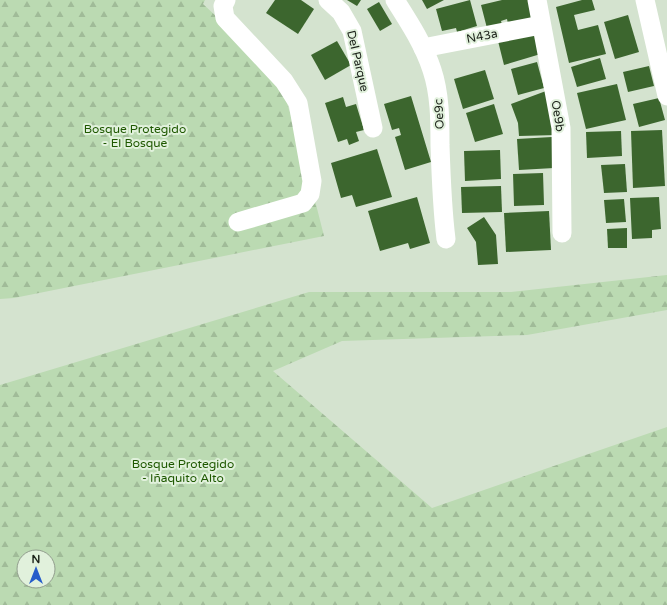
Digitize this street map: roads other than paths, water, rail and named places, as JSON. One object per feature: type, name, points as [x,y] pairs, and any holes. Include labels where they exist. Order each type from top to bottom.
[{"type":"street","points":[[226,0],[223,6],[225,18],[284,81],[298,103],[312,181],[310,194],[303,203],[238,222]]},
{"type":"street","name":"Del Parque","points":[[328,0],[341,12],[352,31],[373,128]]},
{"type":"street","name":"Oe9c","points":[[395,0],[423,48],[432,70],[438,94],[442,194],[446,239]]},
{"type":"street","name":"Oe9b","points":[[537,0],[561,128],[562,233]]},
{"type":"street","points":[[645,0],[667,96]]},
{"type":"street","name":"N43a","points":[[423,48],[541,25]]},
{"type":"park label","name":"Bosque Protegido - El Bosque","points":[[135,136]]},
{"type":"park label","name":"Bosque Protegido - Iñaquito Alto","points":[[183,471]]}]
